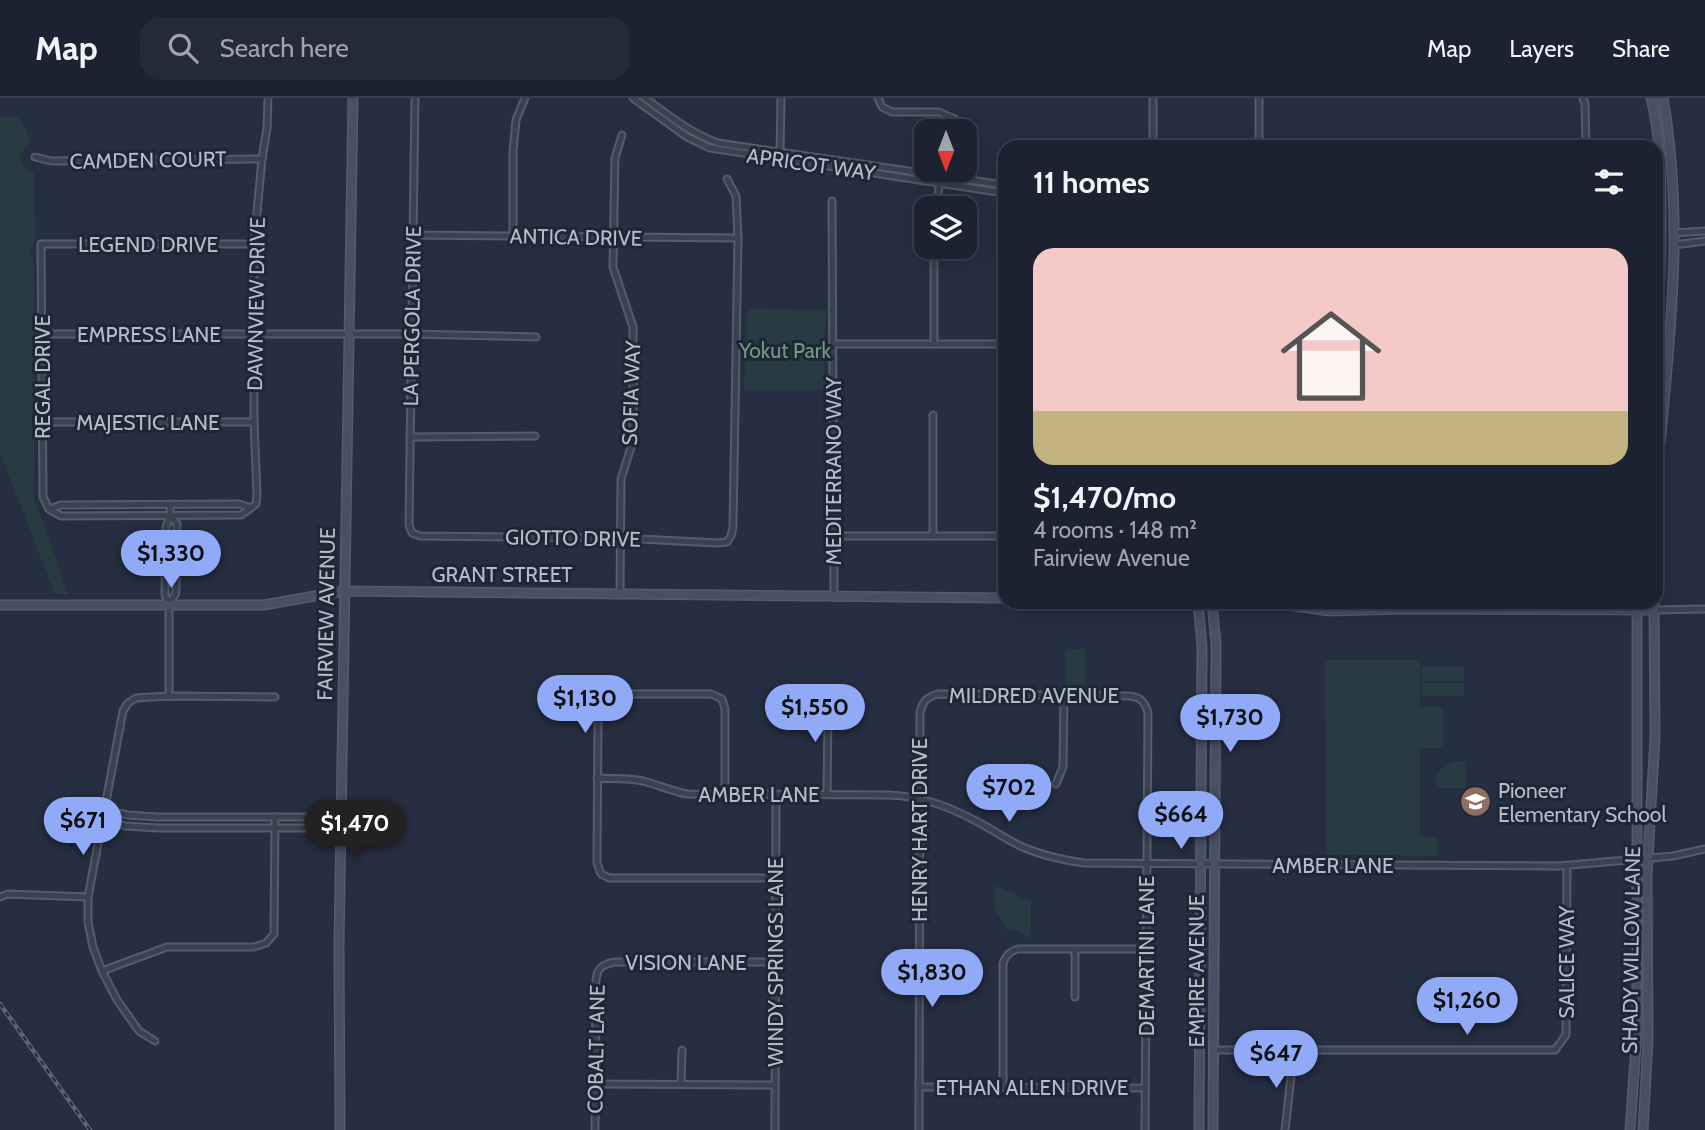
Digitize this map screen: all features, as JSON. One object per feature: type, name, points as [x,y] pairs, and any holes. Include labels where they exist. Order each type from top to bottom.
[{"type":"street","name":"DAWNVIEW DRIVE","points":[[251,509],[256,504],[257,494],[254,422],[254,244],[268,98]]},
{"type":"street","name":"FAIRVIEW AVENUE","points":[[340,1130],[339,944],[352,98]]},
{"type":"street","name":"LA PERGOLA DRIVE","points":[[412,534],[409,525],[415,98]]},
{"type":"street","points":[[513,237],[513,151],[516,120],[525,98]]},
{"type":"street","name":"APRICOT WAY","points":[[633,98],[699,144],[722,151],[780,155],[914,172]]},
{"type":"street","name":"APRICOT WAY","points":[[645,98],[701,137],[718,143],[998,192]]},
{"type":"street","points":[[780,155],[781,98]]},
{"type":"street","points":[[878,98],[882,107],[892,112],[939,113],[955,119]]},
{"type":"street","points":[[1153,98],[1153,140]]},
{"type":"street","points":[[1259,98],[1259,140]]},
{"type":"street","points":[[1583,98],[1586,140]]},
{"type":"street","points":[[1651,98],[1657,140]]},
{"type":"street","points":[[1663,98],[1669,132],[1674,233],[1663,410]]},
{"type":"street","name":"SOFIA WAY","points":[[620,593],[621,479],[634,441],[634,327],[613,267],[615,158],[622,135]]},
{"type":"street","name":"CAMDEN COURT","points":[[35,157],[51,161],[262,159]]},
{"type":"street","points":[[727,179],[736,196],[738,238]]},
{"type":"street","name":"APRICOT WAY","points":[[977,181],[998,184]]},
{"type":"street","points":[[937,196],[939,183]]},
{"type":"street","name":"MEDITERRANO WAY","points":[[832,201],[834,597]]},
{"type":"street","points":[[1663,234],[1705,231]]},
{"type":"street","name":"ANTICA DRIVE","points":[[413,235],[738,238]]},
{"type":"street","name":"GIOTTO DRIVE","points":[[412,534],[727,542],[733,527],[738,238]]},
{"type":"street","points":[[1663,245],[1705,241]]},
{"type":"street","name":"LEGEND DRIVE","points":[[41,244],[254,244]]},
{"type":"street","name":"REGAL DRIVE","points":[[41,244],[43,497],[49,509]]},
{"type":"street","points":[[934,259],[934,344]]},
{"type":"street","name":"EMPRESS LANE","points":[[42,334],[412,334],[536,337]]},
{"type":"street","points":[[832,344],[998,344]]},
{"type":"street","points":[[933,415],[933,536]]},
{"type":"street","name":"MAJESTIC LANE","points":[[43,422],[254,422]]},
{"type":"street","points":[[410,437],[535,436]]},
{"type":"street","points":[[169,696],[169,604],[165,595],[166,527],[170,504]]},
{"type":"street","points":[[49,509],[61,505],[170,504],[239,504],[251,509]]},
{"type":"street","points":[[49,509],[61,516],[241,515],[251,509]]},
{"type":"street","points":[[169,604],[176,593],[177,524],[170,515]]},
{"type":"street","points":[[833,536],[998,536]]},
{"type":"street","name":"GRANT STREET","points":[[0,605],[264,604],[344,591],[998,598]]},
{"type":"street","points":[[1663,607],[1705,609]]},
{"type":"street","name":"EMPIRE AVENUE","points":[[1199,609],[1202,646],[1199,1130]]},
{"type":"street","name":"EMPIRE AVENUE","points":[[1213,609],[1216,644],[1213,1130]]},
{"type":"street","points":[[1315,609],[1359,609]]},
{"type":"street","name":"SHADY WILLOW LANE","points":[[1630,1130],[1637,1032],[1637,609]]},
{"type":"street","name":"SHADY WILLOW LANE","points":[[1643,1130],[1648,1040],[1647,875],[1655,737],[1654,609]]},
{"type":"street","points":[[725,794],[725,709],[722,699],[711,694],[614,694],[603,698],[598,712],[597,778],[597,863],[601,874],[609,878],[775,878]]},
{"type":"street","name":"MILDRED AVENUE","points":[[926,699],[937,694],[1129,696],[1142,700]]},
{"type":"street","points":[[1056,785],[1063,767],[1064,695]]},
{"type":"street","points":[[827,794],[828,711],[831,696]]},
{"type":"street","points":[[155,1041],[139,1031],[117,1000],[93,947],[88,922],[88,897],[123,711],[128,703],[136,698],[275,697]]},
{"type":"street","name":"HENRY HART DRIVE","points":[[919,1130],[920,712],[926,699]]},
{"type":"street","name":"DEMARTINI LANE","points":[[1142,700],[1148,713],[1145,1130]]},
{"type":"street","name":"AMBER LANE","points":[[597,778],[637,780],[687,794],[888,795],[919,798],[950,807],[1023,848],[1056,859],[1084,863],[1567,866],[1673,856],[1705,849]]},
{"type":"street","name":"WINDY SPRINGS LANE","points":[[775,1130],[776,794]]},
{"type":"street","points":[[105,810],[157,817],[341,817]]},
{"type":"street","points":[[102,971],[167,947],[254,947],[266,943],[274,933],[275,817]]},
{"type":"street","points":[[103,821],[158,828],[341,828]]},
{"type":"street","name":"SALICE WAY","points":[[1214,1050],[1555,1050],[1566,1035],[1567,866]]},
{"type":"street","points":[[0,897],[8,894],[88,897]]},
{"type":"street","points":[[1075,949],[1075,997]]},
{"type":"street","points":[[1003,1087],[1003,963],[1011,951],[1146,949]]},
{"type":"street","name":"VISION LANE","points":[[600,968],[606,963],[615,962],[775,962]]},
{"type":"street","name":"COBALT LANE","points":[[595,1130],[596,973],[600,968]]},
{"type":"street","points":[[681,1084],[682,1050]]},
{"type":"street","points":[[1285,1130],[1294,1050]]},
{"type":"street","points":[[595,1084],[774,1085]]},
{"type":"street","name":"ETHAN ALLEN DRIVE","points":[[919,1087],[1145,1088]]},
{"type":"green space","points":[[0,111],[1,117],[19,117],[31,140],[20,154],[22,165],[34,173],[35,240],[30,249],[34,268],[34,497],[68,594],[55,594],[0,453]]},
{"type":"green space","name":"Yokut Park","points":[[747,309],[827,310],[824,335],[826,390],[744,390]]},
{"type":"green space","points":[[1066,649],[1085,649],[1085,686],[1065,686]]},
{"type":"green space","points":[[1325,660],[1420,660],[1420,706],[1443,707],[1443,748],[1420,748],[1420,837],[1437,838],[1438,856],[1326,855]]},
{"type":"green space","points":[[1422,667],[1464,667],[1464,681],[1422,681]]},
{"type":"green space","points":[[1422,683],[1464,683],[1464,696],[1422,696]]},
{"type":"green space","points":[[1457,761],[1466,761],[1466,788],[1435,788],[1440,770]]},
{"type":"green space","points":[[995,885],[1031,902],[1031,940],[1016,930],[1007,930],[995,909]]},
{"type":"railway","points":[[0,1004],[90,1130]]},
{"type":"place","name":"Pioneer Elementary School","points":[[1475,802]]}]
